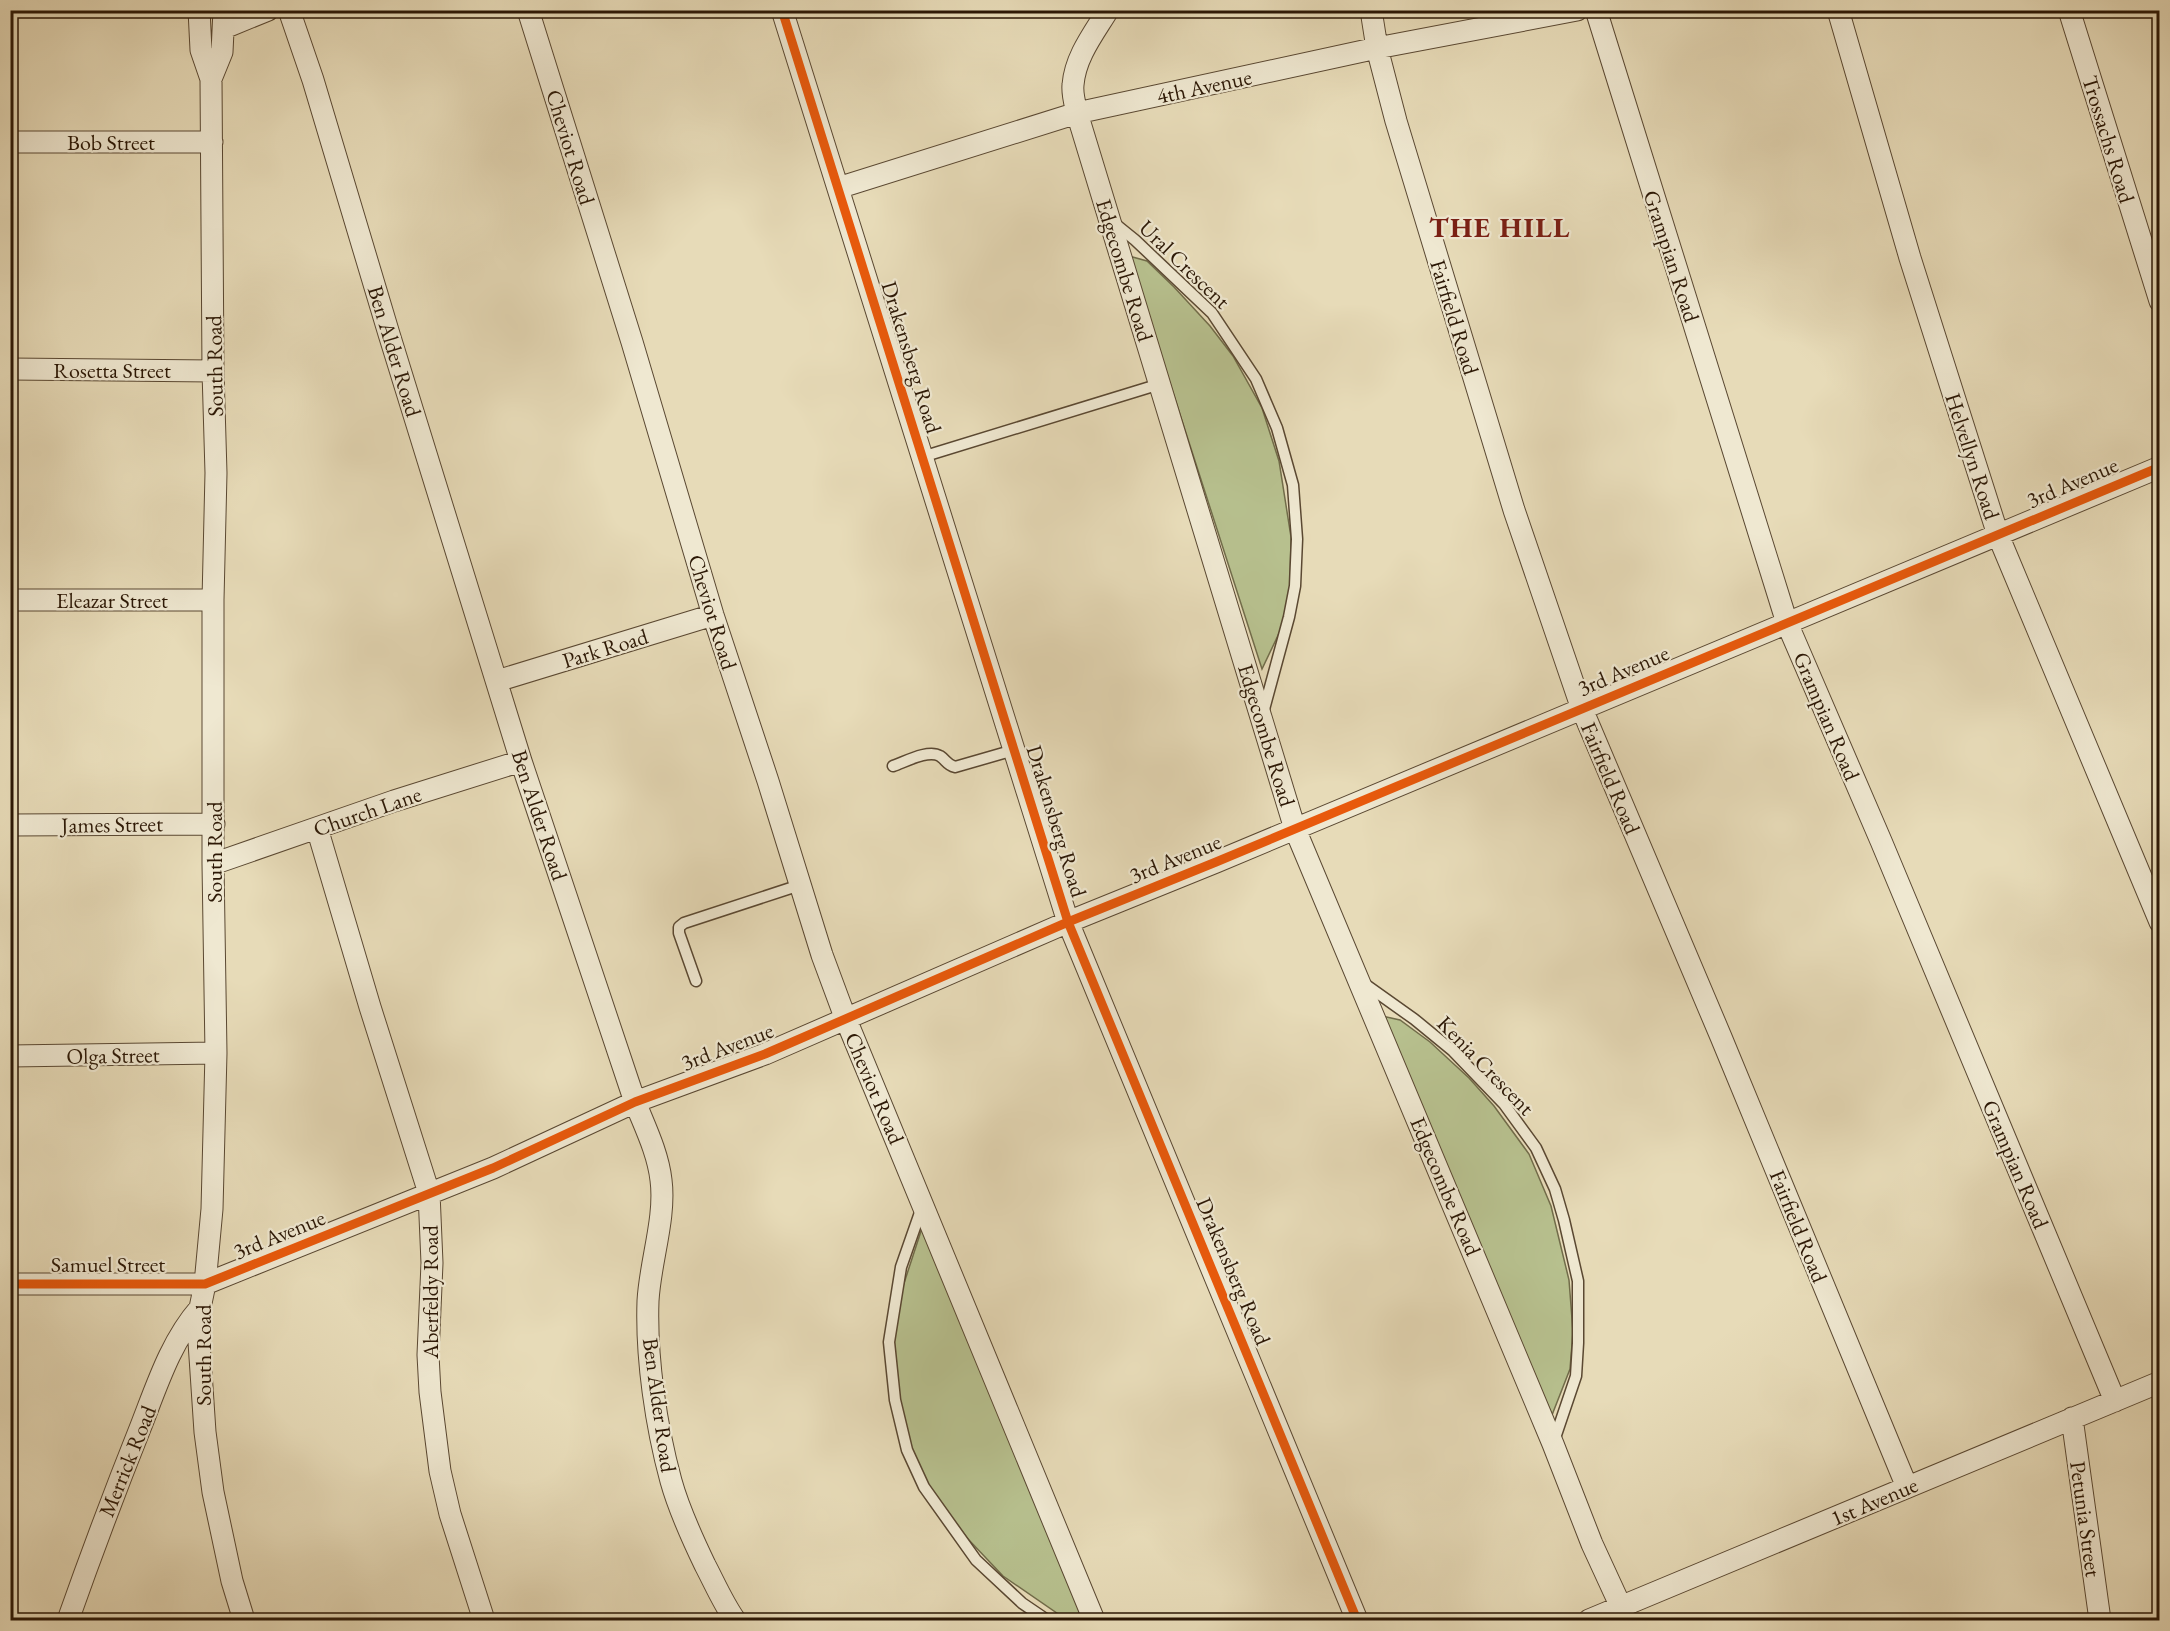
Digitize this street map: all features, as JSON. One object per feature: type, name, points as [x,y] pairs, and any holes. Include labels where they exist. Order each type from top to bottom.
[{"type":"street","name":"South Road","points":[[199,10],[201,50],[211,79],[216,473],[213,600],[216,1053],[212,1209],[205,1284],[200,1308],[199,1342],[205,1432],[213,1492],[229,1569],[244,1620]]},
{"type":"street","points":[[224,19],[268,10]]},
{"type":"street","name":"Ben Alder Road","points":[[289,10],[313,80],[521,761],[635,1102],[656,1155],[661,1180],[662,1204],[648,1300],[650,1362],[660,1431],[671,1481],[689,1530],[725,1605],[735,1620]]},
{"type":"street","name":"Cheviot Road","points":[[528,10],[632,342],[713,615],[822,954],[845,1017],[1094,1620]]},
{"type":"street","name":"Drakensberg Road","points":[[782,10],[1068,922],[1357,1620]]},
{"type":"street","name":"Edgecombe Road","points":[[1108,10],[1076,68],[1072,87],[1077,113],[1296,829],[1553,1444],[1592,1544],[1621,1607]]},
{"type":"street","name":"Fairfield Road","points":[[1371,10],[1377,48],[1400,132],[1514,510],[1582,709],[1726,1048],[1907,1487]]},
{"type":"street","name":"4th Avenue","points":[[838,188],[1077,113],[1377,48],[1577,10]]},
{"type":"street","name":"Grampian Road","points":[[1596,10],[1787,623],[2120,1398]]},
{"type":"street","name":"Helvellyn Road","points":[[1838,10],[1910,258],[1998,535],[2160,922]]},
{"type":"street","name":"Trossachs Road","points":[[2069,10],[2160,302]]},
{"type":"street","name":"South Road","points":[[211,79],[222,52],[224,19]]},
{"type":"street","name":"Bob Street","points":[[10,142],[212,142]]},
{"type":"street","name":"Rosetta Street","points":[[10,369],[213,370]]},
{"type":"street","name":"3rd Avenue","points":[[205,1284],[492,1168],[635,1102],[765,1054],[845,1017],[1068,922],[1296,829],[2160,467]]},
{"type":"street","name":"Eleazar Street","points":[[10,600],[213,600]]},
{"type":"street","name":"Park Road","points":[[497,681],[713,615]]},
{"type":"street","name":"Church Lane","points":[[213,864],[394,801],[521,761]]},
{"type":"street","name":"James Street","points":[[10,825],[214,824]]},
{"type":"street","name":"Aberfeldy Road","points":[[317,828],[370,1007],[429,1193],[432,1263],[429,1364],[440,1471],[450,1514],[484,1620]]},
{"type":"street","name":"Olga Street","points":[[10,1056],[216,1053]]},
{"type":"street","name":"Samuel Street","points":[[10,1284],[205,1284]]},
{"type":"street","name":"Merrick Road","points":[[68,1620],[102,1523],[162,1375],[186,1323],[200,1308]]},
{"type":"street","name":"1st Avenue","points":[[1589,1620],[2160,1382]]},
{"type":"street","points":[[2120,1398],[2160,1391]]},
{"type":"street","name":"Petunia Street","points":[[2072,1418],[2100,1620]]},
{"type":"lane","name":"Ural Crescent","points":[[1109,219],[1135,240],[1212,313],[1256,379],[1277,428],[1293,486],[1297,539],[1295,586],[1262,717]]},
{"type":"lane","points":[[922,457],[1160,384]]},
{"type":"lane","points":[[893,766],[930,754],[938,755],[948,765],[955,767],[1014,750]]},
{"type":"lane","points":[[696,981],[679,933],[679,927],[684,923],[800,885]]},
{"type":"lane","name":"Kenia Crescent","points":[[1360,980],[1414,1018],[1453,1051],[1504,1104],[1536,1148],[1555,1189],[1578,1281],[1578,1343],[1576,1376],[1553,1444]]},
{"type":"lane","points":[[923,1204],[901,1267],[889,1342],[895,1400],[908,1450],[924,1487],[976,1560],[1022,1603],[1047,1620]]},
{"type":"green space","points":[[1129,256],[1147,261],[1210,326],[1233,356],[1262,408],[1279,461],[1291,537],[1290,588],[1283,625],[1262,669]]},
{"type":"green space","points":[[1382,1016],[1400,1020],[1430,1042],[1469,1078],[1494,1106],[1529,1154],[1551,1206],[1569,1280],[1573,1332],[1570,1369],[1552,1415]]},
{"type":"green space","points":[[923,1225],[1086,1620],[1067,1620],[1003,1576],[968,1539],[925,1484],[905,1434],[892,1368],[892,1320]]},
{"type":"cycle path","points":[[782,10],[1068,922],[1357,1620]]},
{"type":"cycle path","points":[[10,1284],[205,1284],[493,1168],[635,1102],[765,1054],[1068,922],[2160,467]]},
{"type":"district","name":"THE HILL","points":[[1500,227]]}]
